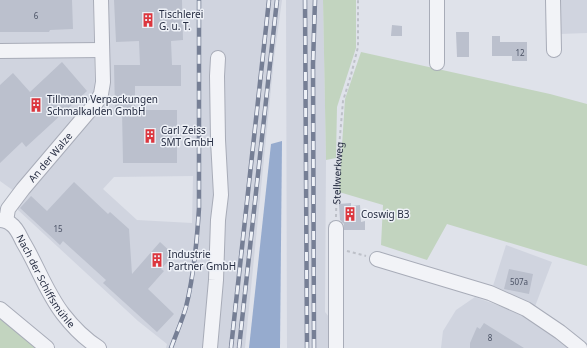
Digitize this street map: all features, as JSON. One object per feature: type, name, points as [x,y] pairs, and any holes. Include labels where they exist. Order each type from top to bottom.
[{"type":"street","name":"An der Walze","points":[[3,220],[8,209],[23,189],[90,110],[101,94],[103,82],[101,0]]},
{"type":"street","points":[[437,0],[438,63]]},
{"type":"street","points":[[554,0],[554,50]]},
{"type":"street","points":[[0,51],[102,50]]},
{"type":"street","points":[[210,348],[221,195],[218,140],[218,58]]},
{"type":"street","name":"Nach der Schiffsmühle","points":[[0,208],[4,213],[3,220],[15,228],[63,314],[84,336],[99,348]]},
{"type":"street","points":[[336,228],[336,348]]},
{"type":"street","points":[[377,258],[490,293],[526,309],[560,332],[580,348]]},
{"type":"street","points":[[0,309],[47,348]]},
{"type":"path","name":"Stellwerkweg","points":[[336,228],[337,171],[343,101],[358,48],[358,0]]},
{"type":"path","points":[[335,249],[344,249],[360,255],[377,258]]},
{"type":"shaded area","points":[[0,0],[93,0],[95,100],[14,191],[0,181]]},
{"type":"shaded area","points":[[106,0],[282,0],[274,59],[245,348],[166,348],[167,344],[138,321],[18,210],[18,204],[99,108]],"holes":[[[193,176],[192,223],[137,220],[103,189],[114,177]]]},
{"type":"shaded area","points":[[286,0],[323,0],[326,160],[325,312],[333,322],[332,348],[287,348]]},
{"type":"shaded area","points":[[560,0],[587,0],[587,33],[560,34]]},
{"type":"shaded area","points":[[506,245],[552,262],[534,309],[492,289]]},
{"type":"shaded area","points":[[475,297],[524,315],[556,336],[570,348],[441,348],[443,331],[456,310]]},
{"type":"green space","points":[[323,0],[356,0],[356,48],[337,107],[336,158],[326,160]]},
{"type":"green space","points":[[361,52],[550,94],[587,104],[587,266],[447,224],[427,260],[381,245],[383,205],[339,192],[345,99]]},
{"type":"green space","points":[[0,319],[37,348],[0,348]]},
{"type":"water","points":[[282,141],[280,348],[249,348],[271,144]]},
{"type":"building","points":[[0,0],[72,0],[73,29],[50,30],[49,32],[0,32]]},
{"type":"building","points":[[114,0],[182,0],[183,40],[171,41],[172,65],[181,65],[181,86],[135,86],[135,110],[177,110],[177,163],[123,163],[122,110],[115,110],[114,65],[140,65],[139,41],[116,42]]},
{"type":"building","points":[[392,25],[402,26],[402,36],[391,36]]},
{"type":"building","points":[[456,32],[469,32],[469,57],[457,57]]},
{"type":"building","points":[[492,36],[500,36],[500,42],[527,42],[527,61],[512,61],[512,56],[492,56]]},
{"type":"building","name":"Tillmann Verpackungen Schmalkalden GmbH","points":[[62,62],[87,91],[26,147],[22,142],[0,163],[0,85],[13,73],[30,92]]},
{"type":"building","points":[[74,182],[108,214],[110,212],[129,229],[132,274],[160,242],[174,255],[161,269],[164,271],[148,289],[174,314],[157,332],[103,283],[106,280],[63,241],[60,245],[20,208],[31,196],[47,211]]},
{"type":"building","name":"Coswig B3","points":[[351,203],[351,206],[360,205],[361,222],[365,221],[365,230],[344,230],[344,224],[340,220],[339,204]]},
{"type":"building","points":[[509,269],[533,274],[529,294],[504,289]]},
{"type":"building","points":[[484,323],[524,348],[470,348],[470,343],[477,327],[480,329]]},
{"type":"railway","points":[[171,348],[189,295],[197,233],[199,208],[199,0]]},
{"type":"railway","points":[[231,348],[269,0]]},
{"type":"railway","points":[[239,348],[277,0]]},
{"type":"railway","points":[[305,0],[307,348]]},
{"type":"railway","points":[[314,348],[313,64],[315,0]]},
{"type":"place","name":"Tischlerei G. u. T.","points":[[148,20]]},
{"type":"place","name":"Tillmann Verpackungen Schmalkalden GmbH","points":[[36,105]]},
{"type":"place","name":"Carl Zeiss SMT GmbH","points":[[150,136]]},
{"type":"place","name":"Coswig B3","points":[[350,214]]},
{"type":"place","name":"Industrie Partner GmbH","points":[[157,260]]}]
